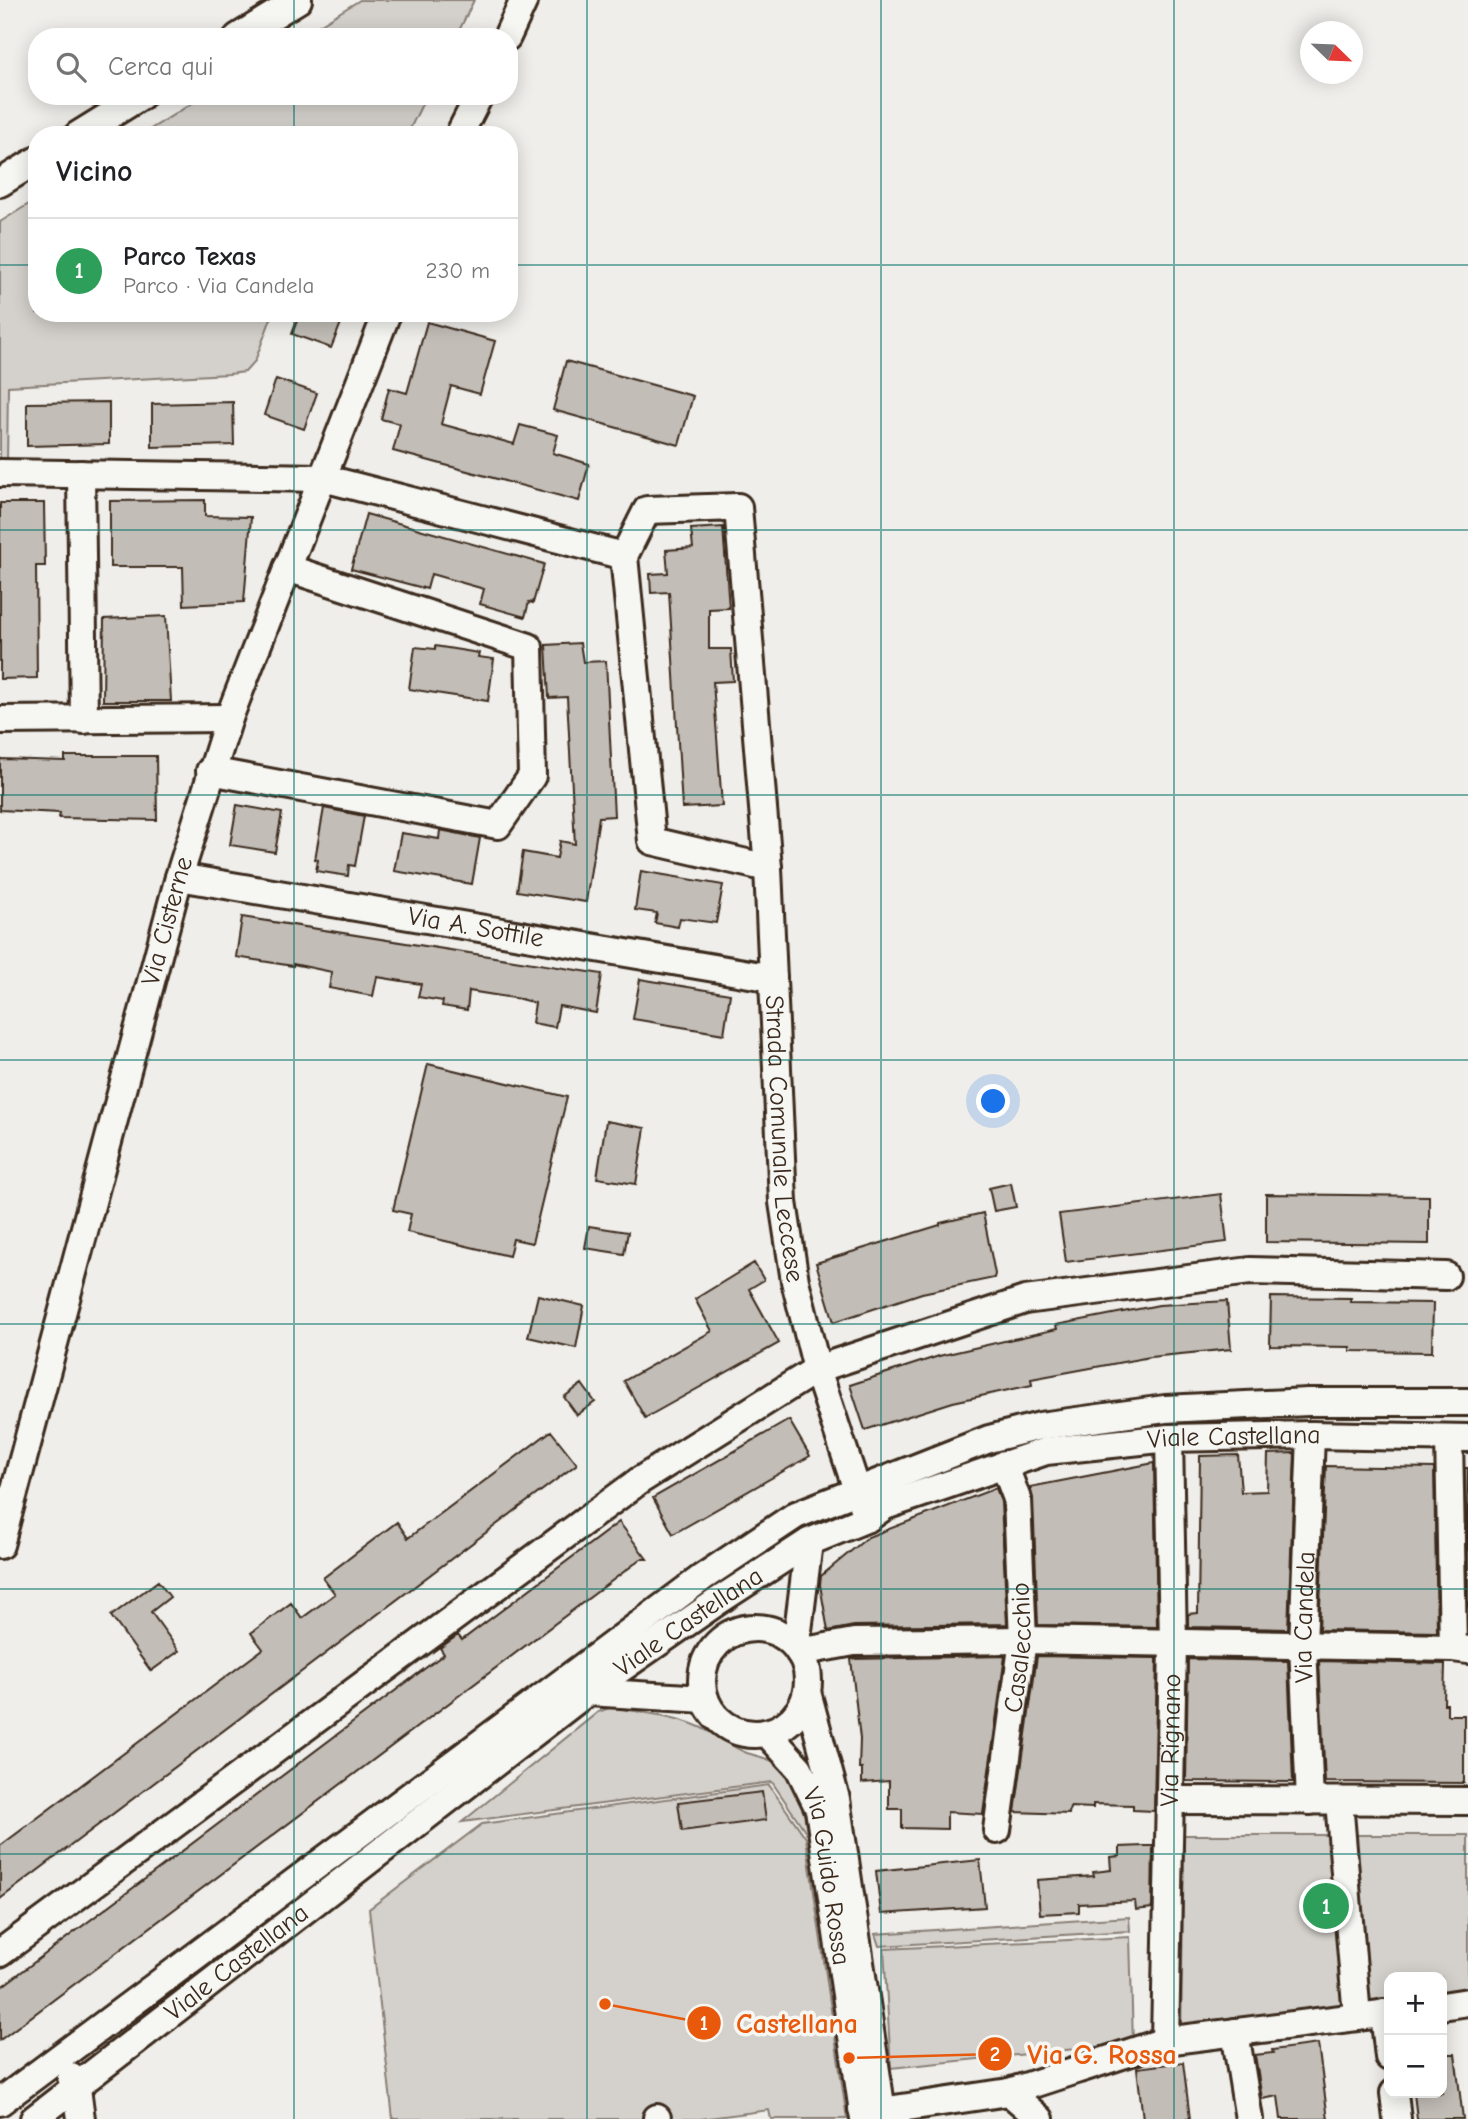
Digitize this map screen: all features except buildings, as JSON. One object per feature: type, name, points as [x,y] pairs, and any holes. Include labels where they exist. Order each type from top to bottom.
[{"type":"street","points":[[253,28],[298,0]]},
{"type":"street","points":[[511,28],[524,0]]},
{"type":"street","points":[[93,126],[126,105]]},
{"type":"street","points":[[464,126],[475,105]]},
{"type":"street","points":[[0,183],[28,166]]},
{"type":"street","name":"Via Cisterne","points":[[0,1545],[179,877],[211,771],[229,718],[384,322]]},
{"type":"street","points":[[0,473],[323,478],[624,556],[652,841],[768,868]]},
{"type":"street","points":[[81,474],[84,720]]},
{"type":"street","name":"Strada Comunale Leccese","points":[[624,556],[647,510],[738,507],[768,868],[783,1202],[795,1281],[817,1369],[868,1518]]},
{"type":"street","points":[[211,771],[498,825],[532,776],[529,647],[287,568]]},
{"type":"street","points":[[0,720],[229,718]]},
{"type":"street","name":"Via A. Sottile","points":[[179,877],[773,978]]},
{"type":"street","points":[[0,1953],[639,1481],[817,1369],[1026,1300],[1250,1271],[1446,1276]]},
{"type":"street","points":[[0,2102],[703,1577],[796,1515],[989,1439],[1040,1426],[1165,1409],[1308,1402],[1468,1402]]},
{"type":"street","name":"Viale Castellana","points":[[34,2119],[587,1692],[809,1542],[868,1518],[885,1506],[1046,1451],[1169,1438],[1311,1435],[1459,1438]]},
{"type":"street","name":"Via Candela","points":[[1310,1801],[1303,1646],[1311,1435]]},
{"type":"street","name":"Via Rignano","points":[[1165,2041],[1173,1644],[1169,1438]]},
{"type":"street","points":[[797,1649],[854,1642],[1023,1640],[1460,1649],[1459,1438]]},
{"type":"street","name":"Casalecchio","points":[[997,1830],[1023,1640],[1017,1499],[1004,1464]]},
{"type":"street","points":[[797,1649],[809,1542]]},
{"type":"street","points":[[703,1577],[718,1601],[727,1636]]},
{"type":"street","points":[[756,1628],[771,1630],[785,1637],[797,1649],[808,1676],[807,1692],[793,1719],[781,1728],[752,1734],[737,1732],[718,1719],[705,1699],[702,1686],[702,1671],[707,1657],[716,1645],[741,1630],[756,1628]]},
{"type":"street","points":[[587,1692],[705,1699]]},
{"type":"street","points":[[807,1692],[836,1799],[872,2115],[1009,2092],[1165,2041],[1384,2013]]},
{"type":"street","name":"Via Guido Rossa","points":[[767,1733],[799,1768],[819,1809],[872,2115]]},
{"type":"street","points":[[1170,1800],[1468,1801]]},
{"type":"street","points":[[1339,1801],[1357,2017]]},
{"type":"street","points":[[1447,2005],[1468,2002]]},
{"type":"street","points":[[1235,2032],[1249,2119]]},
{"type":"street","points":[[60,2056],[77,2088],[81,2119]]},
{"type":"street","points":[[1009,2092],[1040,2119]]},
{"type":"street","points":[[1395,2098],[1397,2119]]},
{"type":"shaded area","points":[[360,0],[474,0],[460,28],[315,28]]},
{"type":"shaded area","points":[[189,105],[422,105],[411,126],[156,126]]},
{"type":"shaded area","points":[[28,205],[28,322],[270,322],[255,361],[245,372],[229,374],[8,386],[7,464],[0,464],[0,222]]},
{"type":"shaded area","points":[[612,1707],[685,1721],[709,1731],[740,1750],[773,1761],[791,1776],[798,1792],[808,1835],[772,1782],[462,1822],[598,1712]]},
{"type":"shaded area","points":[[769,1785],[806,1838],[847,2119],[771,2119],[769,2110],[701,2119],[393,2119],[369,1909],[482,1824]]},
{"type":"shaded area","points":[[1184,1835],[1468,1835],[1468,2002],[1447,2005],[1447,1972],[1384,1972],[1384,2013],[1181,2039]]},
{"type":"shaded area","points":[[1129,1917],[1130,1931],[879,1946],[875,1934]]},
{"type":"shaded area","points":[[1130,1937],[1133,2043],[891,2068],[884,1949]]},
{"type":"place","name":"Parco Texas","points":[[1326,1906]]},
{"type":"place","name":"Castellana","points":[[605,2004]]},
{"type":"place","name":"Via G. Rossa","points":[[849,2058]]}]
